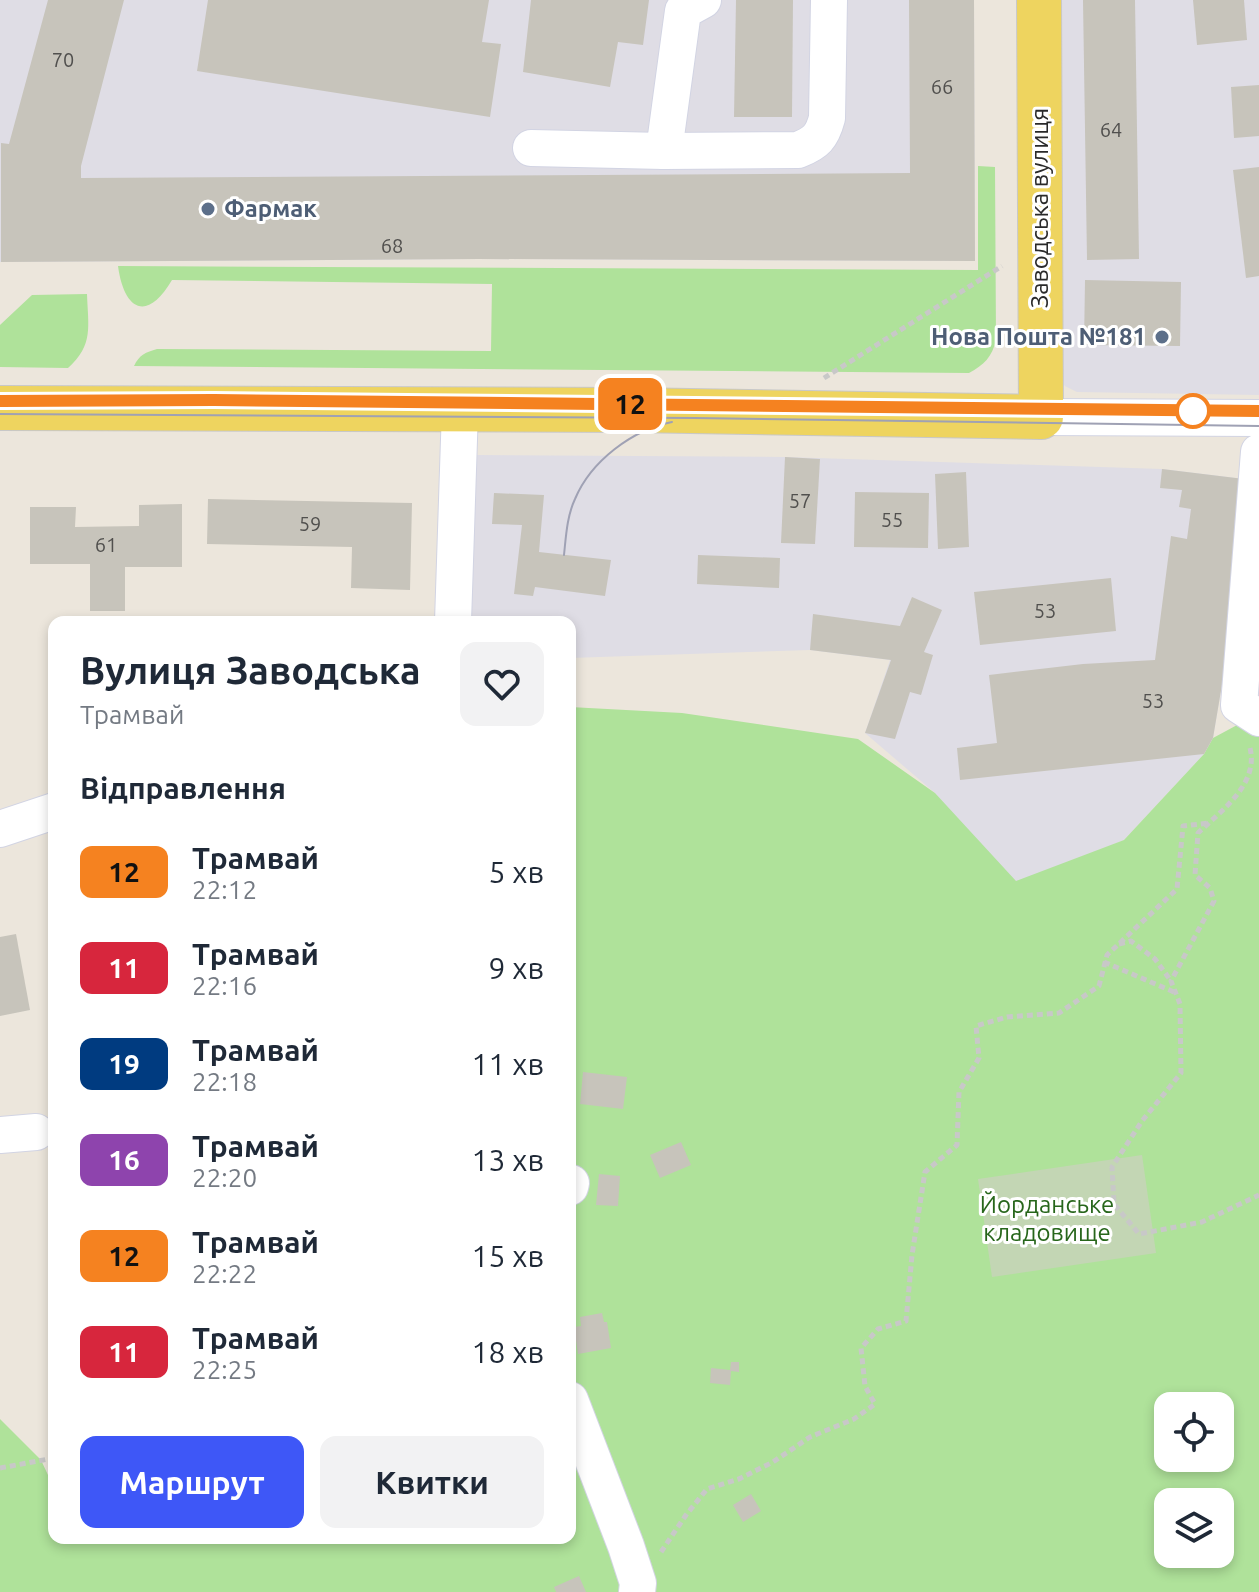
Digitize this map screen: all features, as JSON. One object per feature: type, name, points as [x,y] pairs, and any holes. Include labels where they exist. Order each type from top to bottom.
[{"type":"main road","name":"Заводська вулиця","points":[[1039,0],[1041,417]]},
{"type":"main road","points":[[0,408],[460,409],[1041,417]]},
{"type":"street","points":[[664,151],[683,11],[703,0]]},
{"type":"street","points":[[531,148],[798,150],[810,145],[823,135],[827,118],[829,0]]},
{"type":"street","points":[[453,616],[460,409]]},
{"type":"street","points":[[1041,417],[1259,418]]},
{"type":"street","points":[[1249,711],[1259,452]]},
{"type":"street","points":[[0,829],[48,813]]},
{"type":"street","points":[[0,1135],[36,1132]]},
{"type":"street","points":[[576,1419],[608,1495],[637,1588]]},
{"type":"path","points":[[824,378],[1002,266]]},
{"type":"path","points":[[1171,981],[1214,901],[1210,888],[1195,875],[1198,833],[1246,785],[1254,763],[1249,711]]},
{"type":"path","points":[[637,1588],[707,1489],[739,1479],[773,1462],[810,1437],[854,1419],[875,1404],[865,1386],[861,1348],[878,1329],[906,1321],[925,1172],[957,1145],[959,1092],[979,1058],[976,1026],[1007,1017],[1059,1013],[1099,986],[1105,960],[1177,889],[1183,826],[1209,823]]},
{"type":"path","points":[[1118,944],[1131,941],[1155,959],[1171,981],[1180,1004],[1181,1073],[1142,1121],[1112,1167],[1114,1204],[1139,1234],[1202,1222],[1259,1195]]},
{"type":"path","points":[[1105,960],[1175,993]]},
{"type":"path","points":[[0,1468],[48,1459]]},
{"type":"shaded area","points":[[0,0],[974,0],[975,261],[479,259],[0,262]]},
{"type":"shaded area","points":[[1052,0],[1259,0],[1259,395],[1077,392],[1065,386],[1059,378]]},
{"type":"shaded area","points":[[475,455],[785,457],[1162,469],[1244,479],[1227,655],[1213,738],[1204,754],[1124,840],[1012,886],[935,793],[865,733],[890,660],[810,650],[576,658],[576,616],[470,616]]},
{"type":"green space","points":[[978,166],[995,167],[996,340],[987,360],[969,373],[134,366],[143,354],[157,349],[491,351],[492,284],[172,280],[154,302],[138,306],[125,293],[118,266],[978,270]]},
{"type":"green space","points":[[87,294],[86,343],[68,368],[0,367],[0,325],[32,295]]},
{"type":"green space","points":[[576,707],[682,713],[858,739],[935,793],[1016,881],[1124,840],[1204,754],[1213,738],[1239,724],[1259,732],[1259,1592],[0,1592],[0,1419],[41,1460],[48,1475],[48,1544],[576,1544]]},
{"type":"green space","name":"Йорданське кладовище","points":[[1142,1155],[1156,1253],[992,1277],[978,1179]]},
{"type":"building","points":[[48,0],[124,0],[81,166],[81,178],[910,173],[909,0],[974,0],[975,261],[479,259],[1,262],[1,143],[9,144]]},
{"type":"building","points":[[208,0],[489,0],[482,42],[501,44],[490,117],[197,71]]},
{"type":"building","points":[[531,0],[649,0],[643,45],[618,42],[610,87],[523,72]]},
{"type":"building","points":[[736,0],[793,0],[792,117],[734,117]]},
{"type":"building","points":[[1083,0],[1135,0],[1139,259],[1087,260]]},
{"type":"building","points":[[1193,0],[1244,0],[1247,40],[1197,45]]},
{"type":"building","points":[[1259,85],[1259,136],[1234,138],[1231,87]]},
{"type":"building","points":[[1259,167],[1259,276],[1246,278],[1233,170]]},
{"type":"building","points":[[1085,280],[1181,282],[1180,346],[1084,345]]},
{"type":"building","points":[[785,457],[820,459],[815,544],[781,543]]},
{"type":"building","points":[[1162,469],[1244,479],[1227,655],[1213,738],[1204,754],[960,780],[957,748],[997,743],[989,675],[1083,664],[1155,660],[1171,536],[1187,539],[1191,509],[1179,507],[1182,490],[1160,488]]},
{"type":"building","points":[[966,472],[969,547],[938,549],[935,474]]},
{"type":"building","points":[[855,492],[929,493],[928,548],[854,547]]},
{"type":"building","points":[[494,493],[544,495],[539,552],[611,560],[605,596],[535,587],[533,596],[514,594],[522,525],[492,524]]},
{"type":"building","points":[[208,499],[412,503],[410,590],[351,588],[352,547],[207,544]]},
{"type":"building","points":[[182,504],[182,567],[125,567],[125,611],[90,611],[90,564],[30,564],[30,507],[76,507],[75,527],[139,526],[139,505]]},
{"type":"building","points":[[698,555],[780,558],[779,588],[697,584]]},
{"type":"building","points":[[1111,578],[1116,631],[980,645],[974,592]]},
{"type":"building","points":[[912,597],[942,610],[924,652],[933,655],[921,695],[910,692],[895,739],[865,733],[891,660],[810,650],[813,614],[900,626]]},
{"type":"building","points":[[16,934],[30,1010],[0,1016],[0,937]]},
{"type":"building","points":[[583,1072],[627,1077],[623,1109],[580,1104]]},
{"type":"building","points":[[681,1142],[691,1165],[660,1178],[650,1155]]},
{"type":"building","points":[[599,1174],[620,1176],[618,1206],[596,1205]]},
{"type":"building","points":[[602,1313],[604,1322],[607,1322],[611,1348],[578,1354],[576,1327],[581,1326],[580,1317]]},
{"type":"building","points":[[731,1362],[739,1362],[739,1372],[731,1371],[730,1385],[710,1383],[711,1368],[730,1370]]},
{"type":"building","points":[[751,1494],[761,1511],[743,1522],[733,1505]]},
{"type":"building","points":[[579,1576],[586,1592],[556,1592],[554,1587]]},
{"type":"tram line","points":[[0,401],[214,400],[1259,411]]},
{"type":"tram line","name":"12","points":[[0,401],[214,400],[1259,411]]},
{"type":"tram line","points":[[0,414],[695,418],[1259,426]]},
{"type":"tram line","points":[[564,555],[572,506],[591,472],[628,440],[672,422]]},
{"type":"place","name":"Фармак","points":[[208,209]]},
{"type":"place","name":"Нова Пошта №181","points":[[1162,337]]}]
